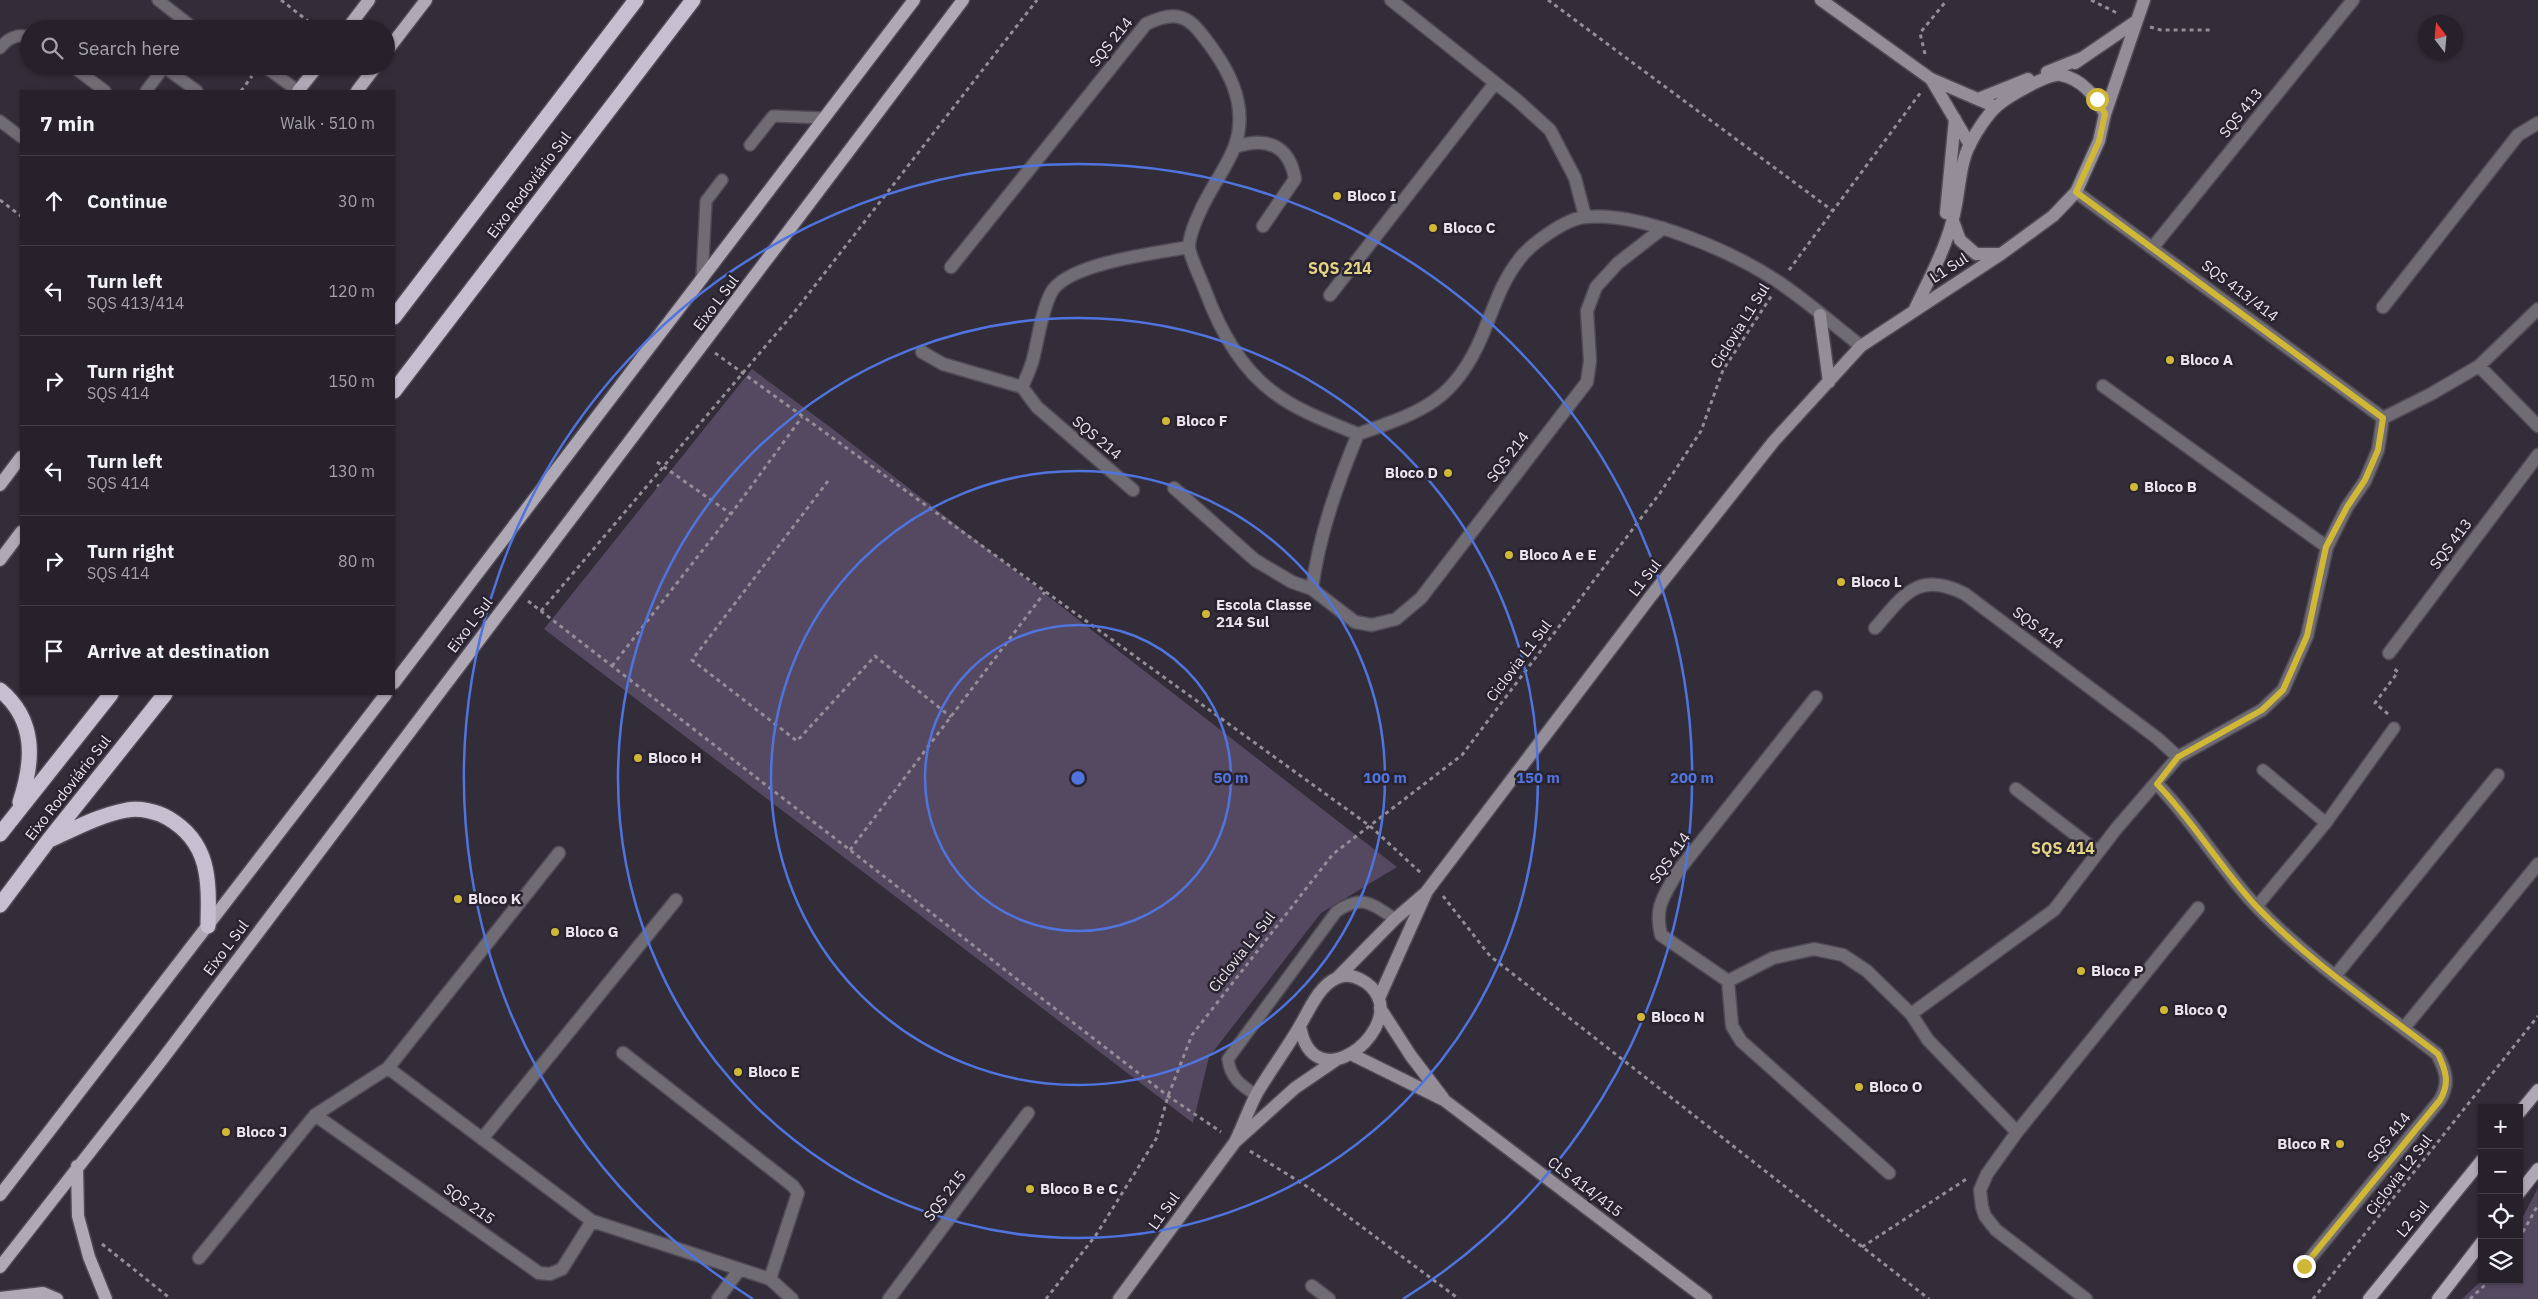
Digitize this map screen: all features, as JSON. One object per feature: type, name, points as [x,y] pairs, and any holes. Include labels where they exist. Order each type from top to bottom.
[{"type":"highway","name":"Eixo Rodoviário Sul","points":[[395,316],[636,0]]},
{"type":"highway","name":"Eixo Rodoviário Sul","points":[[395,390],[692,0]]},
{"type":"highway","points":[[0,690],[15,704],[28,731],[30,750],[28,772],[18,810]]},
{"type":"highway","name":"Eixo Rodoviário Sul","points":[[0,834],[110,695]]},
{"type":"highway","name":"Eixo Rodoviário Sul","points":[[0,905],[48,841],[164,695]]},
{"type":"highway","points":[[48,841],[101,816],[129,810],[161,814],[187,832],[204,859],[209,883],[208,926]]},
{"type":"main road","points":[[354,20],[369,0]]},
{"type":"main road","points":[[395,40],[426,0]]},
{"type":"main road","name":"Eixo L Sul","points":[[395,682],[914,0]]},
{"type":"main road","name":"Eixo L Sul","points":[[0,1267],[77,1166],[158,1065],[964,0]]},
{"type":"main road","points":[[299,90],[311,75]]},
{"type":"main road","points":[[358,90],[369,75]]},
{"type":"main road","points":[[0,486],[20,458]]},
{"type":"main road","points":[[0,560],[20,533]]},
{"type":"main road","name":"Eixo L Sul","points":[[0,1196],[385,695]]},
{"type":"main road","points":[[2523,1108],[2538,1090]]},
{"type":"main road","name":"L2 Sul","points":[[2369,1299],[2478,1165]]},
{"type":"main road","points":[[77,1166],[78,1216],[89,1257],[106,1299]]},
{"type":"main road","points":[[2523,1189],[2538,1169]]},
{"type":"main road","points":[[2438,1299],[2478,1247]]},
{"type":"main road","points":[[0,1298],[43,1294],[57,1299]]},
{"type":"street","points":[[1390,0],[1517,100],[1550,130],[1576,178],[1585,216]]},
{"type":"street","points":[[1821,0],[1931,79],[1996,107]]},
{"type":"street","points":[[2105,114],[2144,0]]},
{"type":"street","name":"SQS 413","points":[[2153,247],[2353,0]]},
{"type":"street","name":"SQS 214","points":[[951,267],[1146,24],[1163,16],[1176,16],[1192,22],[1220,57],[1235,87],[1240,116],[1235,147],[1200,209],[1189,247]]},
{"type":"street","points":[[1931,79],[1970,144],[1996,107],[2026,87],[2058,74],[2135,22]]},
{"type":"street","points":[[1978,99],[2082,58]]},
{"type":"street","points":[[2058,74],[2072,78],[2086,87],[2097,99],[2105,114]]},
{"type":"street","points":[[1330,295],[1494,83]]},
{"type":"street","name":"L1 Sul","points":[[1337,978],[1395,919],[1430,887],[1651,596],[1774,441],[1861,346],[2001,254],[2053,216],[2076,192],[2099,141],[2105,114]]},
{"type":"street","points":[[1942,247],[1955,119]]},
{"type":"street","points":[[2383,307],[2518,135],[2538,123]]},
{"type":"street","points":[[1235,147],[1253,141],[1271,144],[1285,153],[1293,167],[1295,179],[1263,226]]},
{"type":"street","name":"L1 Sul","points":[[1915,309],[1953,221],[1957,193],[1970,144]]},
{"type":"street","name":"SQS 413/414","points":[[2076,192],[2383,418]]},
{"type":"street","points":[[922,352],[943,364],[1022,387],[1033,361],[1043,314],[1052,292],[1059,282],[1117,259],[1189,247],[1214,312],[1237,356],[1272,392],[1297,407],[1358,434],[1430,405],[1462,376],[1481,338],[1499,292],[1518,260],[1548,232],[1585,216],[1625,219],[1663,228],[1723,252],[1780,283],[1861,346]]},
{"type":"street","points":[[1953,221],[1960,240],[1976,254],[2001,254]]},
{"type":"street","name":"SQS 214","points":[[1174,488],[1263,565],[1292,582],[1312,589],[1355,622],[1372,625],[1396,620],[1420,598],[1586,382],[1590,361],[1587,311],[1596,287],[1618,263],[1663,228]]},
{"type":"street","points":[[1911,1014],[2054,910],[2098,852],[2178,757],[2262,710],[2283,690],[2307,636],[2326,547],[2368,473],[2378,450],[2383,418],[2431,394],[2479,366],[2538,309]]},
{"type":"street","points":[[1820,314],[1829,382]]},
{"type":"street","points":[[2479,366],[2538,426]]},
{"type":"street","points":[[2103,386],[2326,547]]},
{"type":"street","name":"SQS 214","points":[[1022,387],[1044,414],[1133,490]]},
{"type":"street","points":[[1312,589],[1321,537],[1358,434]]},
{"type":"street","name":"SQS 413","points":[[2389,653],[2538,455]]},
{"type":"street","name":"SQS 414","points":[[1874,628],[1907,592],[1927,584],[1946,584],[1973,600],[2157,738],[2178,757]]},
{"type":"street","name":"SQS 414","points":[[1728,981],[1662,935],[1657,917],[1662,898],[1678,871],[1816,697]]},
{"type":"street","points":[[2335,976],[2498,775]]},
{"type":"street","name":"SQS 414","points":[[2157,784],[2180,808],[2220,865],[2256,906],[2335,976],[2438,1054],[2445,1069],[2447,1088],[2434,1108],[2304,1266]]},
{"type":"street","points":[[2016,788],[2098,852]]},
{"type":"street","points":[[199,1258],[314,1115],[388,1068],[559,853]]},
{"type":"street","points":[[2404,1028],[2538,864]]},
{"type":"street","name":"L1 Sul","points":[[1380,1003],[1430,887]]},
{"type":"street","points":[[482,1139],[676,900]]},
{"type":"street","points":[[2086,1299],[1990,1223],[1982,1207],[1980,1190],[1987,1174],[2017,1132],[2198,908]]},
{"type":"street","points":[[1889,1173],[1741,1042],[1732,1026],[1728,981],[1773,958],[1814,949],[1843,955],[1886,988],[1911,1014],[1928,1040],[2017,1132]]},
{"type":"street","points":[[1351,977],[1364,981],[1372,987],[1380,1003],[1374,1032],[1351,1054],[1336,1060],[1319,1058],[1309,1052],[1303,1042],[1300,1026],[1308,1009],[1320,993],[1337,978],[1351,977]]},
{"type":"street","name":"CLS 414/415","points":[[1380,1003],[1411,1056],[1444,1100]]},
{"type":"street","name":"L1 Sul","points":[[1235,1142],[1256,1095],[1300,1026]]},
{"type":"street","points":[[623,1052],[793,1186],[798,1193],[770,1279]]},
{"type":"street","name":"CLS 414/415","points":[[1351,1054],[1444,1100],[1706,1299]]},
{"type":"street","name":"L1 Sul","points":[[1120,1299],[1235,1142],[1295,1088],[1336,1060]]},
{"type":"street","points":[[388,1068],[592,1221],[770,1279],[792,1299]]},
{"type":"street","name":"SQS 215","points":[[889,1299],[1028,1113]]},
{"type":"street","name":"SQS 215","points":[[314,1115],[539,1273],[550,1274],[562,1269],[592,1221]]},
{"type":"street","points":[[718,1299],[739,1270]]},
{"type":"street","points":[[1312,1286],[1329,1299]]},
{"type":"lane","points":[[158,0],[184,20]]},
{"type":"lane","points":[[0,48],[6,40],[20,36]]},
{"type":"lane","points":[[84,75],[104,90]]},
{"type":"lane","points":[[147,90],[159,75]]},
{"type":"lane","points":[[176,75],[196,90]]},
{"type":"lane","points":[[276,75],[297,90]]},
{"type":"lane","points":[[750,145],[773,116],[824,118]]},
{"type":"lane","points":[[0,121],[20,136]]},
{"type":"lane","points":[[702,279],[706,201],[722,180]]},
{"type":"lane","points":[[2256,906],[2326,823],[2394,728]]},
{"type":"lane","points":[[2263,770],[2326,823]]},
{"type":"lane","points":[[1256,1095],[1238,1084],[1229,1069],[1228,1059],[1336,912],[1351,902],[1364,902],[1376,906],[1395,919]]},
{"type":"path","points":[[281,0],[307,20]]},
{"type":"path","points":[[541,611],[792,314],[1037,0]]},
{"type":"path","points":[[1548,0],[1833,211]]},
{"type":"path","points":[[1931,79],[1920,33],[1947,0]]},
{"type":"path","points":[[242,90],[253,75]]},
{"type":"path","name":"Ciclovia L1 Sul","points":[[1046,1299],[1096,1235],[1156,1139],[1168,1096],[1192,1035],[1333,854],[1462,755],[1654,501],[1701,431],[1723,370],[1780,283],[1931,79]]},
{"type":"path","points":[[0,200],[20,215]]},
{"type":"path","points":[[704,345],[1370,826],[1430,887],[1490,956],[1929,1299]]},
{"type":"path","points":[[612,666],[731,514],[802,417]]},
{"type":"path","points":[[657,462],[731,514]]},
{"type":"path","points":[[828,481],[692,660],[797,741],[876,656],[952,717]]},
{"type":"path","points":[[516,592],[1168,1096],[1235,1142],[1311,1189],[1459,1299]]},
{"type":"path","points":[[850,850],[1045,592]]},
{"type":"path","points":[[2389,653],[2384,661],[2398,672],[2375,703],[2389,713],[2385,719],[2394,728]]},
{"type":"path","name":"Ciclovia L2 Sul","points":[[2313,1299],[2538,1016]]},
{"type":"path","points":[[1862,1247],[1966,1178],[1987,1174]]},
{"type":"path","points":[[2523,1232],[2538,1205]]},
{"type":"path","points":[[95,1238],[170,1299]]},
{"type":"path","points":[[2470,1299],[2486,1284]]},
{"type":"shaded area","points":[[752,369],[834,430],[1397,867],[1321,913],[1209,1057],[1193,1123],[544,629]]},
{"type":"shaded area","points":[[2538,1188],[2538,1299],[2462,1299],[2478,1284],[2523,1284],[2523,1216]]},
{"type":"place","name":"Bloco I","points":[[1337,196]]},
{"type":"place","name":"Bloco C","points":[[1433,228]]},
{"type":"place","name":"Bloco A","points":[[2170,360]]},
{"type":"place","name":"Bloco F","points":[[1166,421]]},
{"type":"place","name":"Bloco D","points":[[1448,473]]},
{"type":"place","name":"Bloco B","points":[[2134,487]]},
{"type":"place","name":"Bloco A e E","points":[[1509,555]]},
{"type":"place","name":"Bloco L","points":[[1841,582]]},
{"type":"place","name":"Escola Classe 214 Sul","points":[[1206,614]]},
{"type":"place","name":"Bloco H","points":[[638,758]]},
{"type":"place","name":"Bloco K","points":[[458,899]]},
{"type":"place","name":"Bloco G","points":[[555,932]]},
{"type":"place","name":"Bloco P","points":[[2081,971]]},
{"type":"place","name":"Bloco Q","points":[[2164,1010]]},
{"type":"place","name":"Bloco N","points":[[1641,1017]]},
{"type":"place","name":"Bloco E","points":[[738,1072]]},
{"type":"place","name":"Bloco O","points":[[1859,1087]]},
{"type":"place","name":"Bloco J","points":[[226,1132]]},
{"type":"place","name":"Bloco R","points":[[2340,1144]]},
{"type":"place","name":"Bloco B e C","points":[[1030,1189]]},
{"type":"district","name":"SQS 214","points":[[1340,268]]},
{"type":"district","name":"SQS 414","points":[[2063,848]]},
{"type":"route","points":[[2097,99],[2105,114],[2099,141],[2089,168],[2076,192],[2383,418],[2378,450],[2365,480],[2347,507],[2326,547],[2315,608],[2307,636],[2283,690],[2262,710],[2178,757],[2157,784],[2180,808],[2220,865],[2256,906],[2315,960],[2438,1054],[2445,1069],[2447,1088],[2440,1100],[2304,1266]]}]
